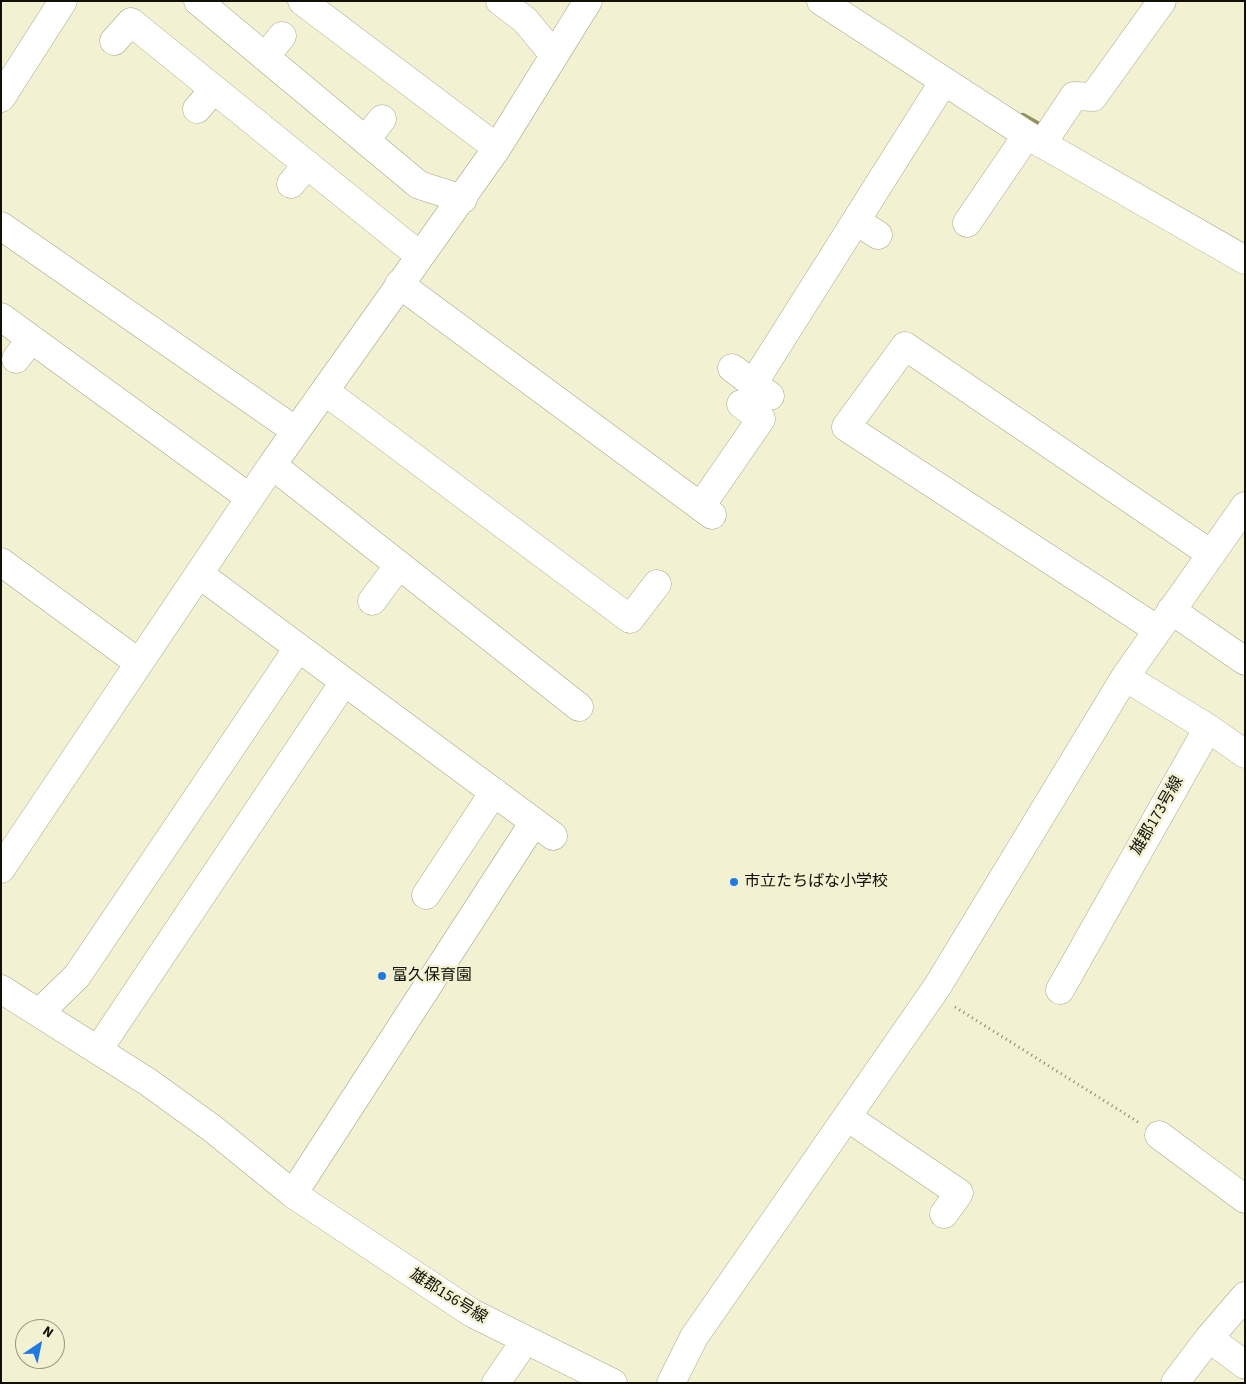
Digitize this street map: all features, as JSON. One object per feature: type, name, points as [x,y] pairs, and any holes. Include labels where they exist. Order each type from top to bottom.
[{"type":"street","points":[[1,98],[62,1]]},
{"type":"street","points":[[198,1],[264,57],[374,130],[420,185],[463,199]]},
{"type":"street","points":[[302,1],[497,148]]},
{"type":"street","points":[[500,1],[525,20],[554,56]]},
{"type":"street","points":[[1,869],[272,465],[326,392],[399,284],[463,199],[497,148],[588,1]]},
{"type":"street","points":[[821,1],[944,81],[1043,135],[1244,258]]},
{"type":"street","points":[[967,222],[1043,135],[1074,96],[1093,97],[1162,1]]},
{"type":"street","points":[[114,42],[131,22],[214,89],[299,174],[420,256]]},
{"type":"street","points":[[264,57],[282,36]]},
{"type":"street","points":[[399,284],[706,510],[761,419],[749,388],[867,228],[944,81]]},
{"type":"street","points":[[197,110],[214,89]]},
{"type":"street","points":[[1,226],[296,431]]},
{"type":"street","points":[[1,317],[24,349],[136,430],[250,498]]},
{"type":"street","points":[[1211,554],[905,346],[846,427],[1164,620],[1245,661]]},
{"type":"street","points":[[326,392],[630,619],[657,584]]},
{"type":"street","points":[[272,465],[579,707]]},
{"type":"street","points":[[671,1383],[694,1337],[933,994],[1125,677],[1245,506]]},
{"type":"street","points":[[1,562],[139,663]]},
{"type":"street","points":[[372,601],[400,566]]},
{"type":"street","points":[[199,574],[543,829],[293,1194]]},
{"type":"street","points":[[39,1013],[77,976],[298,648]]},
{"type":"street","points":[[1125,677],[1208,728],[1245,754]]},
{"type":"street","points":[[98,1050],[344,682]]},
{"type":"street","name":"雄郡173号線","points":[[1060,990],[1208,728]]},
{"type":"street","points":[[426,895],[494,792]]},
{"type":"street","name":"雄郡156号線","points":[[1,989],[148,1082],[213,1129],[293,1194],[472,1313],[525,1341],[613,1383]]},
{"type":"street","points":[[848,1117],[959,1193],[944,1214]]},
{"type":"street","points":[[1159,1136],[1245,1199]]},
{"type":"street","points":[[1175,1383],[1209,1338],[1245,1296]]},
{"type":"street","points":[[1209,1338],[1245,1365]]},
{"type":"street","points":[[496,1383],[525,1341]]},
{"type":"path","points":[[933,994],[1159,1136]]},
{"type":"waterway","points":[[1023,117],[1046,130]]},
{"type":"place","name":"市立たちばな小学校","points":[[734,882]]},
{"type":"place","name":"富久保育園","points":[[382,976]]}]
